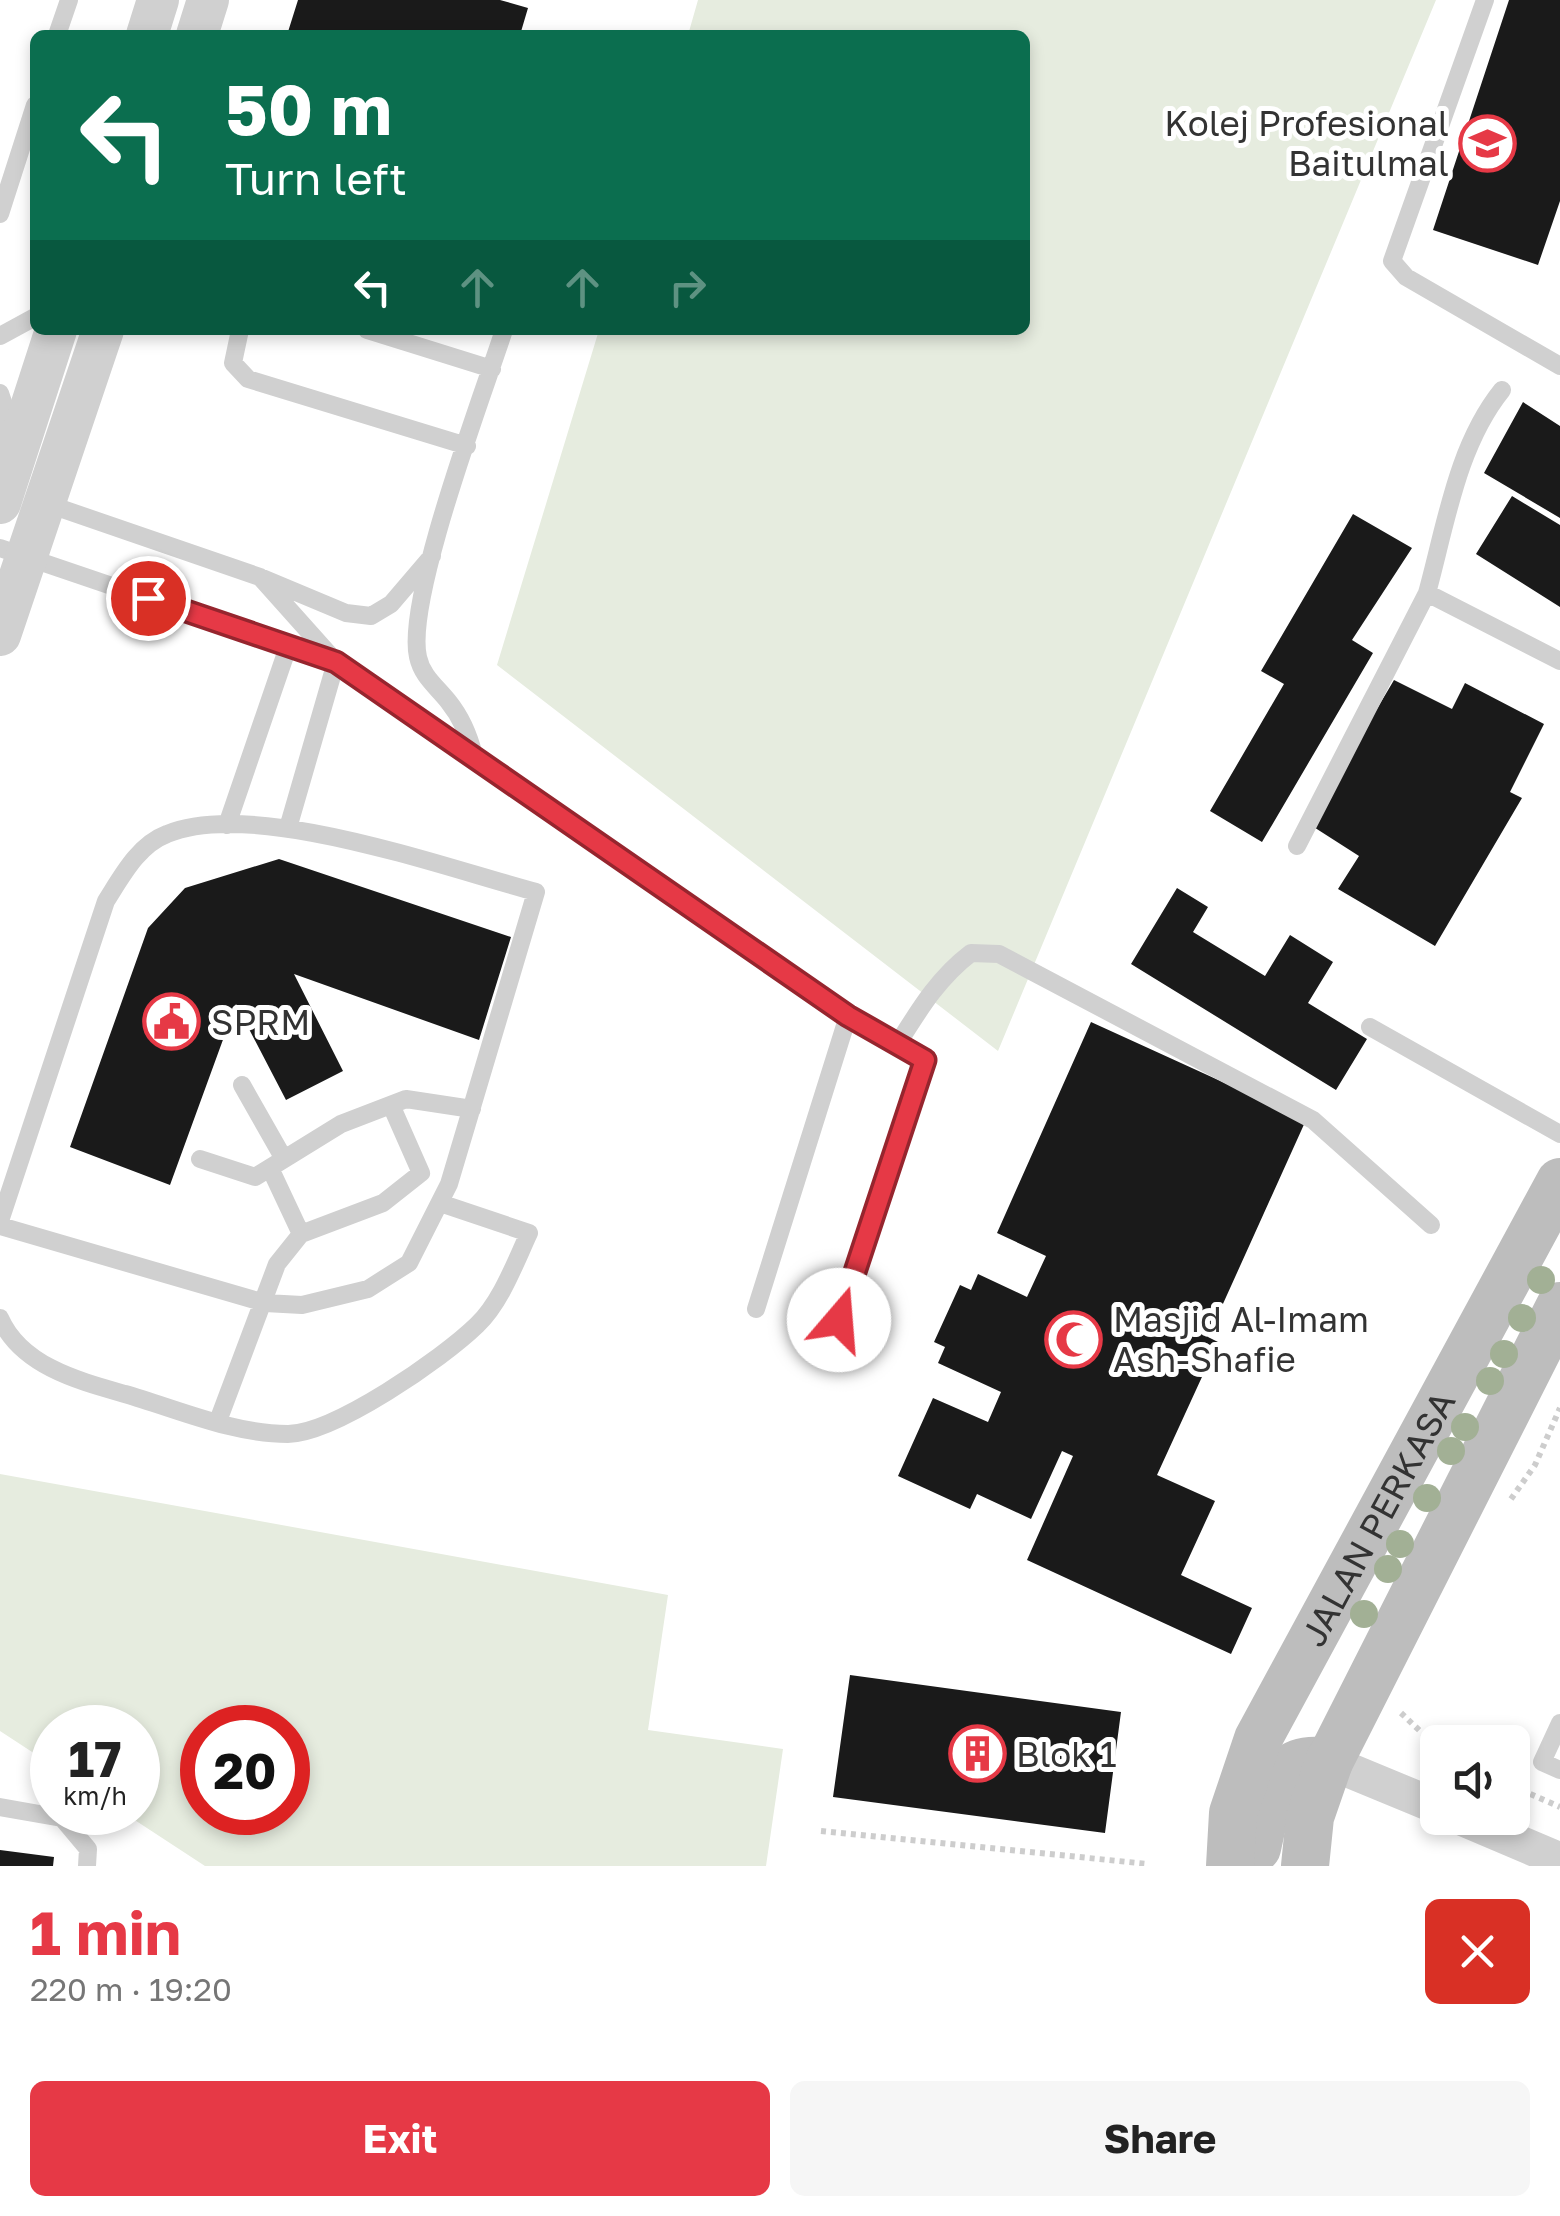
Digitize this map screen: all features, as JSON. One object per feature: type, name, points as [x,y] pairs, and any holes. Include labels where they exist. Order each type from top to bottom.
[{"type":"main road","name":"JALAN PERKASA","points":[[1230,1866],[1233,1813],[1258,1739],[1560,1182]]},
{"type":"main road","name":"JALAN PERKASA","points":[[1305,1866],[1310,1817],[1329,1762],[1560,1306]]},
{"type":"main road","points":[[1252,1866],[1278,1780],[1296,1762],[1329,1762]]},
{"type":"street","points":[[149,30],[158,0]]},
{"type":"street","points":[[199,30],[208,0]]},
{"type":"street","points":[[2,496],[54,335]]},
{"type":"street","points":[[0,636],[15,553],[48,504],[101,335]]},
{"type":"street","points":[[1329,1762],[1420,1800]]},
{"type":"street","points":[[1502,1835],[1560,1860]]},
{"type":"lane","points":[[60,30],[69,0]]},
{"type":"lane","points":[[1485,0],[1392,261],[1406,277],[1560,366]]},
{"type":"lane","points":[[0,214],[30,121]]},
{"type":"lane","points":[[0,336],[30,320]]},
{"type":"lane","points":[[239,335],[233,363],[248,379],[467,446]]},
{"type":"lane","points":[[383,335],[492,369]]},
{"type":"lane","points":[[474,756],[462,721],[426,678],[418,656],[416,632],[432,556],[502,335]]},
{"type":"lane","points":[[1297,846],[1427,593],[1456,485],[1480,416],[1502,390]]},
{"type":"lane","points":[[0,393],[6,411],[2,496],[48,504],[260,577],[346,613],[371,616],[391,604],[432,556]]},
{"type":"lane","points":[[15,553],[336,662]]},
{"type":"lane","points":[[260,577],[336,662],[848,1016],[925,1060],[839,1320]]},
{"type":"lane","points":[[1427,593],[1560,661]]},
{"type":"lane","points":[[228,825],[288,647]]},
{"type":"lane","points":[[288,828],[336,662]]},
{"type":"lane","points":[[198,826],[288,828],[536,892],[440,1204],[409,1263],[368,1289],[302,1304],[265,1302],[0,1223],[106,901],[134,858],[164,834],[198,826]]},
{"type":"lane","points":[[896,1044],[951,968],[971,953],[999,954],[1313,1120],[1432,1225]]},
{"type":"lane","points":[[756,1309],[848,1016]]},
{"type":"lane","points":[[1370,1027],[1560,1134]]},
{"type":"lane","points":[[242,1084],[277,1164],[301,1234]]},
{"type":"lane","points":[[200,1158],[255,1177],[341,1124],[406,1099],[472,1109]]},
{"type":"lane","points":[[218,1421],[277,1264],[301,1234],[383,1203],[421,1173],[391,1105]]},
{"type":"lane","points":[[0,1318],[6,1332],[36,1359],[72,1379],[252,1432],[291,1434],[326,1427],[366,1406],[478,1324],[506,1282],[529,1233],[440,1204]]},
{"type":"lane","points":[[1560,1723],[1542,1762],[1560,1770]]},
{"type":"lane","points":[[0,1807],[62,1818],[88,1849],[87,1866]]},
{"type":"path","points":[[1530,1794],[1560,1807]]},
{"type":"path","points":[[821,1831],[1148,1864]]},
{"type":"shaded area","points":[[698,0],[1436,0],[998,1051],[497,665],[597,335],[1030,335],[1030,30],[689,30]]},
{"type":"shaded area","points":[[0,1474],[668,1595],[648,1730],[783,1749],[766,1866],[205,1866],[158,1835],[160,1705],[30,1705],[30,1751],[0,1731]]},
{"type":"building","points":[[298,0],[500,0],[528,8],[521,30],[289,30]]},
{"type":"building","points":[[1509,0],[1560,0],[1560,201],[1538,265],[1433,230]]},
{"type":"building","points":[[1523,402],[1560,426],[1560,518],[1484,473]]},
{"type":"building","points":[[1512,496],[1560,525],[1560,607],[1476,554]]},
{"type":"building","points":[[1353,514],[1412,548],[1352,640],[1373,653],[1262,842],[1210,811],[1284,684],[1261,671]]},
{"type":"building","points":[[1394,680],[1452,709],[1465,683],[1544,724],[1510,792],[1522,798],[1435,946],[1338,889],[1359,856],[1309,824]]},
{"type":"building","name":"SPRM","points":[[279,859],[511,937],[479,1040],[294,974],[343,1071],[286,1100],[236,1004],[170,1185],[70,1147],[148,928],[185,888]]},
{"type":"building","points":[[1177,888],[1208,907],[1193,932],[1265,976],[1290,935],[1333,962],[1308,1003],[1367,1039],[1336,1090],[1131,964]]},
{"type":"building","name":"Masjid Al-Imam Ash-Shafie","points":[[1091,1022],[1306,1120],[1208,1337],[1218,1342],[1157,1475],[1215,1501],[1181,1575],[1252,1608],[1231,1654],[1027,1560],[1073,1456],[1062,1451],[1031,1519],[977,1494],[970,1509],[898,1476],[933,1398],[988,1422],[1001,1392],[938,1363],[945,1347],[934,1342],[960,1285],[971,1290],[978,1274],[1027,1297],[1046,1256],[997,1233]]},
{"type":"building","name":"Blok 1","points":[[850,1675],[1121,1712],[1105,1833],[833,1797]]},
{"type":"building","points":[[0,1850],[54,1857],[53,1866],[0,1866]]},
{"type":"place","name":"Kolej Profesional Baitulmal","points":[[1488,143]]},
{"type":"place","name":"SPRM","points":[[172,1022]]},
{"type":"place","name":"Masjid Al-Imam Ash-Shafie","points":[[1074,1339]]},
{"type":"place","name":"Blok 1","points":[[977,1754]]},
{"type":"route","points":[[148,598],[336,662],[848,1016],[925,1060],[839,1320]]}]
